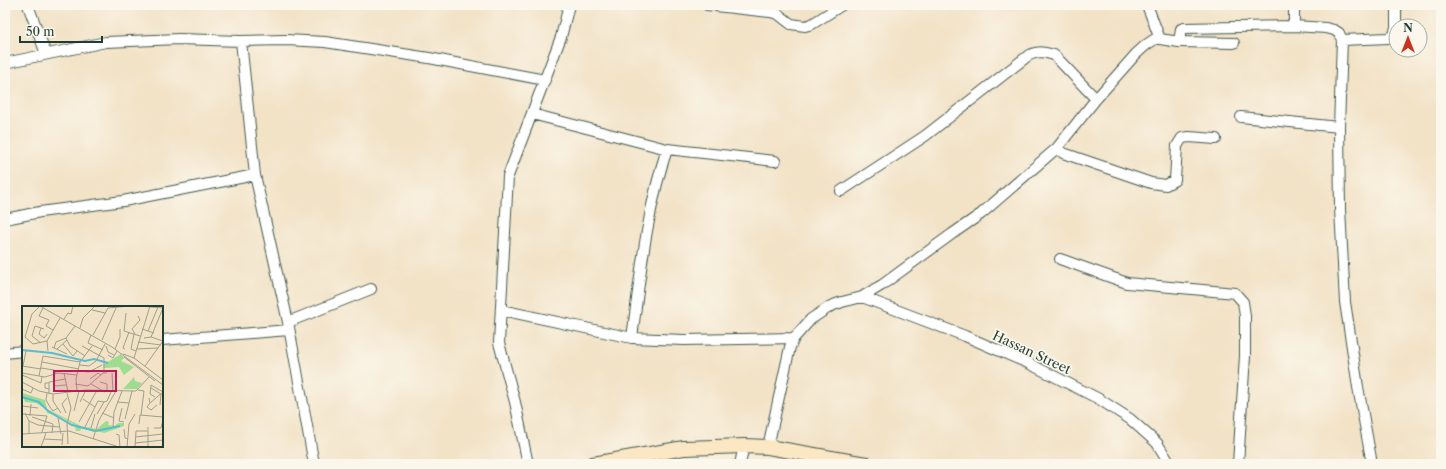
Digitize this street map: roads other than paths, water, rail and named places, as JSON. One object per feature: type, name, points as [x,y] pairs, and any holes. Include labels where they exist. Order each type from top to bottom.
[{"type":"street","points":[[28,5],[46,54]]},
{"type":"street","points":[[528,464],[515,402],[499,343],[508,176],[561,37],[569,5]]},
{"type":"street","points":[[707,5],[770,12],[778,14],[791,24],[805,26],[812,24],[842,5]]},
{"type":"street","points":[[1147,5],[1160,39]]},
{"type":"street","points":[[1294,5],[1294,26]]},
{"type":"street","points":[[1396,5],[1396,18]]},
{"type":"street","points":[[1179,42],[1180,31],[1184,28],[1294,26],[1326,28],[1339,33],[1342,40],[1339,127],[1340,209],[1345,302],[1372,464]]},
{"type":"street","points":[[1342,40],[1388,38]]},
{"type":"street","points":[[5,63],[106,42],[179,39],[241,41],[286,40],[325,42],[429,58],[544,80]]},
{"type":"street","points":[[768,447],[790,347],[794,338],[811,318],[842,302],[862,297],[882,285],[981,214],[1057,148],[1096,98],[1136,54],[1152,41],[1160,39],[1179,42],[1234,43]]},
{"type":"street","points":[[241,41],[255,175],[288,326],[314,464]]},
{"type":"street","points":[[841,191],[925,136],[1029,55],[1035,52],[1045,52],[1054,55],[1096,98]]},
{"type":"street","points":[[532,114],[667,149],[775,161]]},
{"type":"street","points":[[1241,117],[1339,127]]},
{"type":"street","points":[[1057,148],[1070,156],[1151,183],[1166,185],[1175,180],[1177,146],[1182,138],[1190,137],[1216,140]]},
{"type":"street","points":[[632,338],[643,254],[661,166],[667,149]]},
{"type":"street","points":[[5,219],[40,212],[123,201],[255,175]]},
{"type":"street","points":[[1060,259],[1127,283],[1235,293],[1243,302],[1246,316],[1245,356],[1238,464]]},
{"type":"street","points":[[163,340],[288,326],[371,289]]},
{"type":"street","name":"Hassan Street","points":[[862,297],[965,336],[1030,364],[1099,399],[1130,419],[1157,443],[1170,464]]},
{"type":"street","points":[[501,310],[632,338],[684,340],[794,338]]},
{"type":"street","points":[[5,353],[22,351]]},
{"type":"street","points":[[740,464],[744,446]]},
{"type":"street","points":[[593,464],[684,448],[744,446],[768,447],[866,464]]}]
